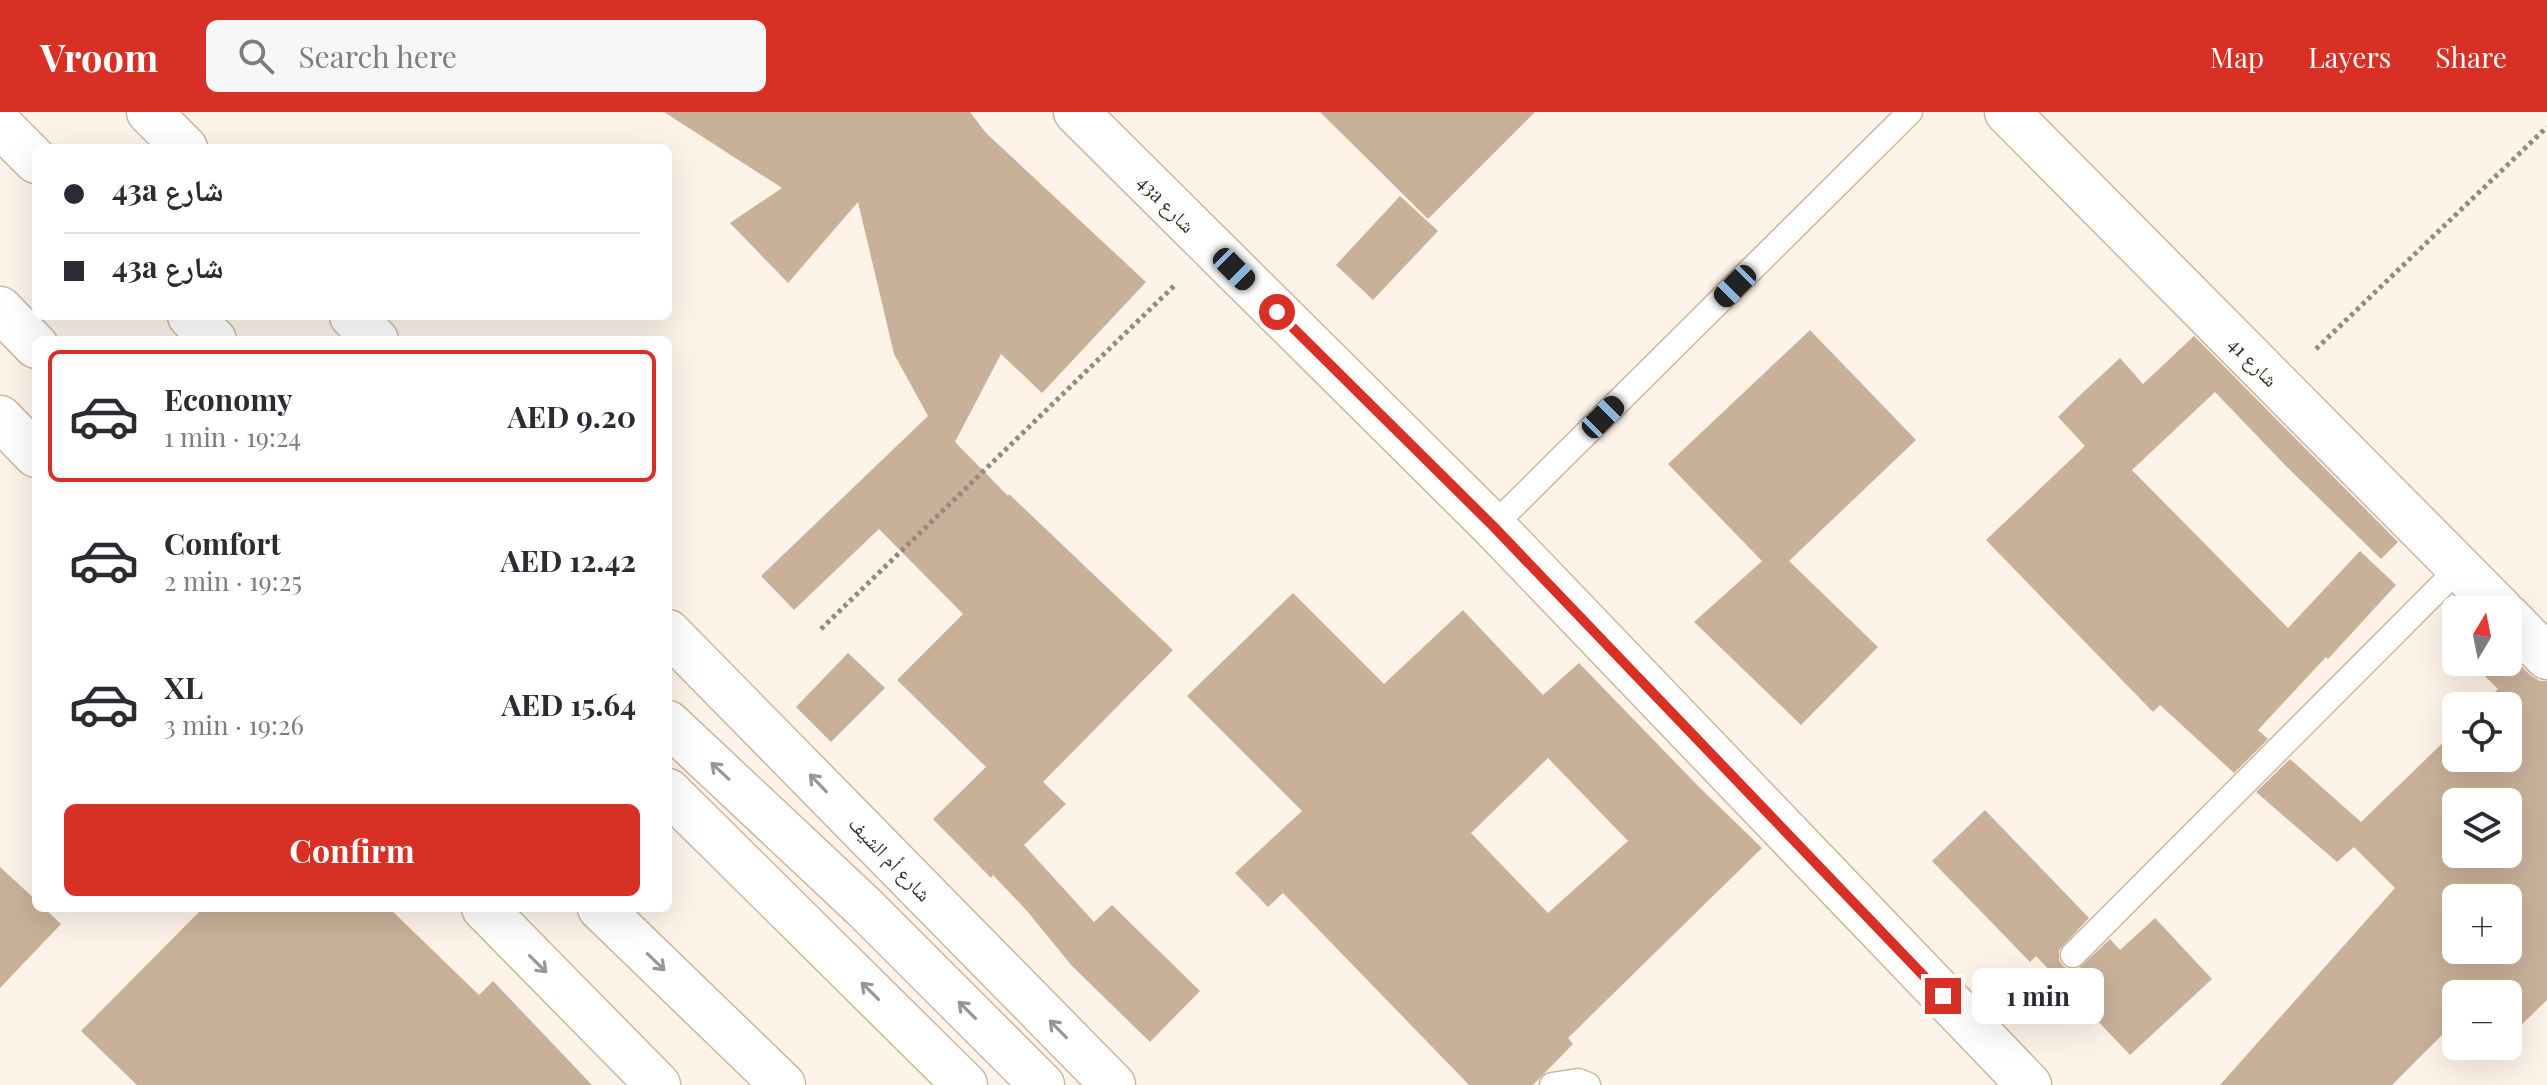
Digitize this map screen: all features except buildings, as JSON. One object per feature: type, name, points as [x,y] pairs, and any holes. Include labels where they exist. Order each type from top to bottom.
[{"type":"street","points":[[149,112],[181,144]]},
{"type":"street","name":"43a شارع","points":[[1076,112],[1493,526],[2029,1085]]},
{"type":"street","name":"شارع 41","points":[[2007,112],[2487,596]]},
{"type":"street","points":[[0,125],[32,157]]},
{"type":"street","points":[[0,309],[32,342]]},
{"type":"street","points":[[194,320],[210,336]]},
{"type":"street","points":[[356,320],[372,336]]},
{"type":"street","points":[[0,418],[32,451]]},
{"type":"street","points":[[2522,631],[2547,657]]},
{"type":"street","name":"شارع أم الشيف","points":[[672,636],[1113,1085]]},
{"type":"street","points":[[672,727],[865,908],[1042,1085]]},
{"type":"street","points":[[672,795],[965,1085]]},
{"type":"street","points":[[488,912],[658,1085]]},
{"type":"street","points":[[604,912],[783,1085]]},
{"type":"lane","points":[[1493,526],[1910,112]]},
{"type":"lane","points":[[2073,955],[2459,568]]},
{"type":"lane","points":[[1552,1085],[1578,1081],[1588,1085]]},
{"type":"path","points":[[2278,385],[2547,127]]},
{"type":"path","points":[[821,629],[1213,248]]},
{"type":"route","points":[[1277,312],[1493,526],[1943,996]]}]
